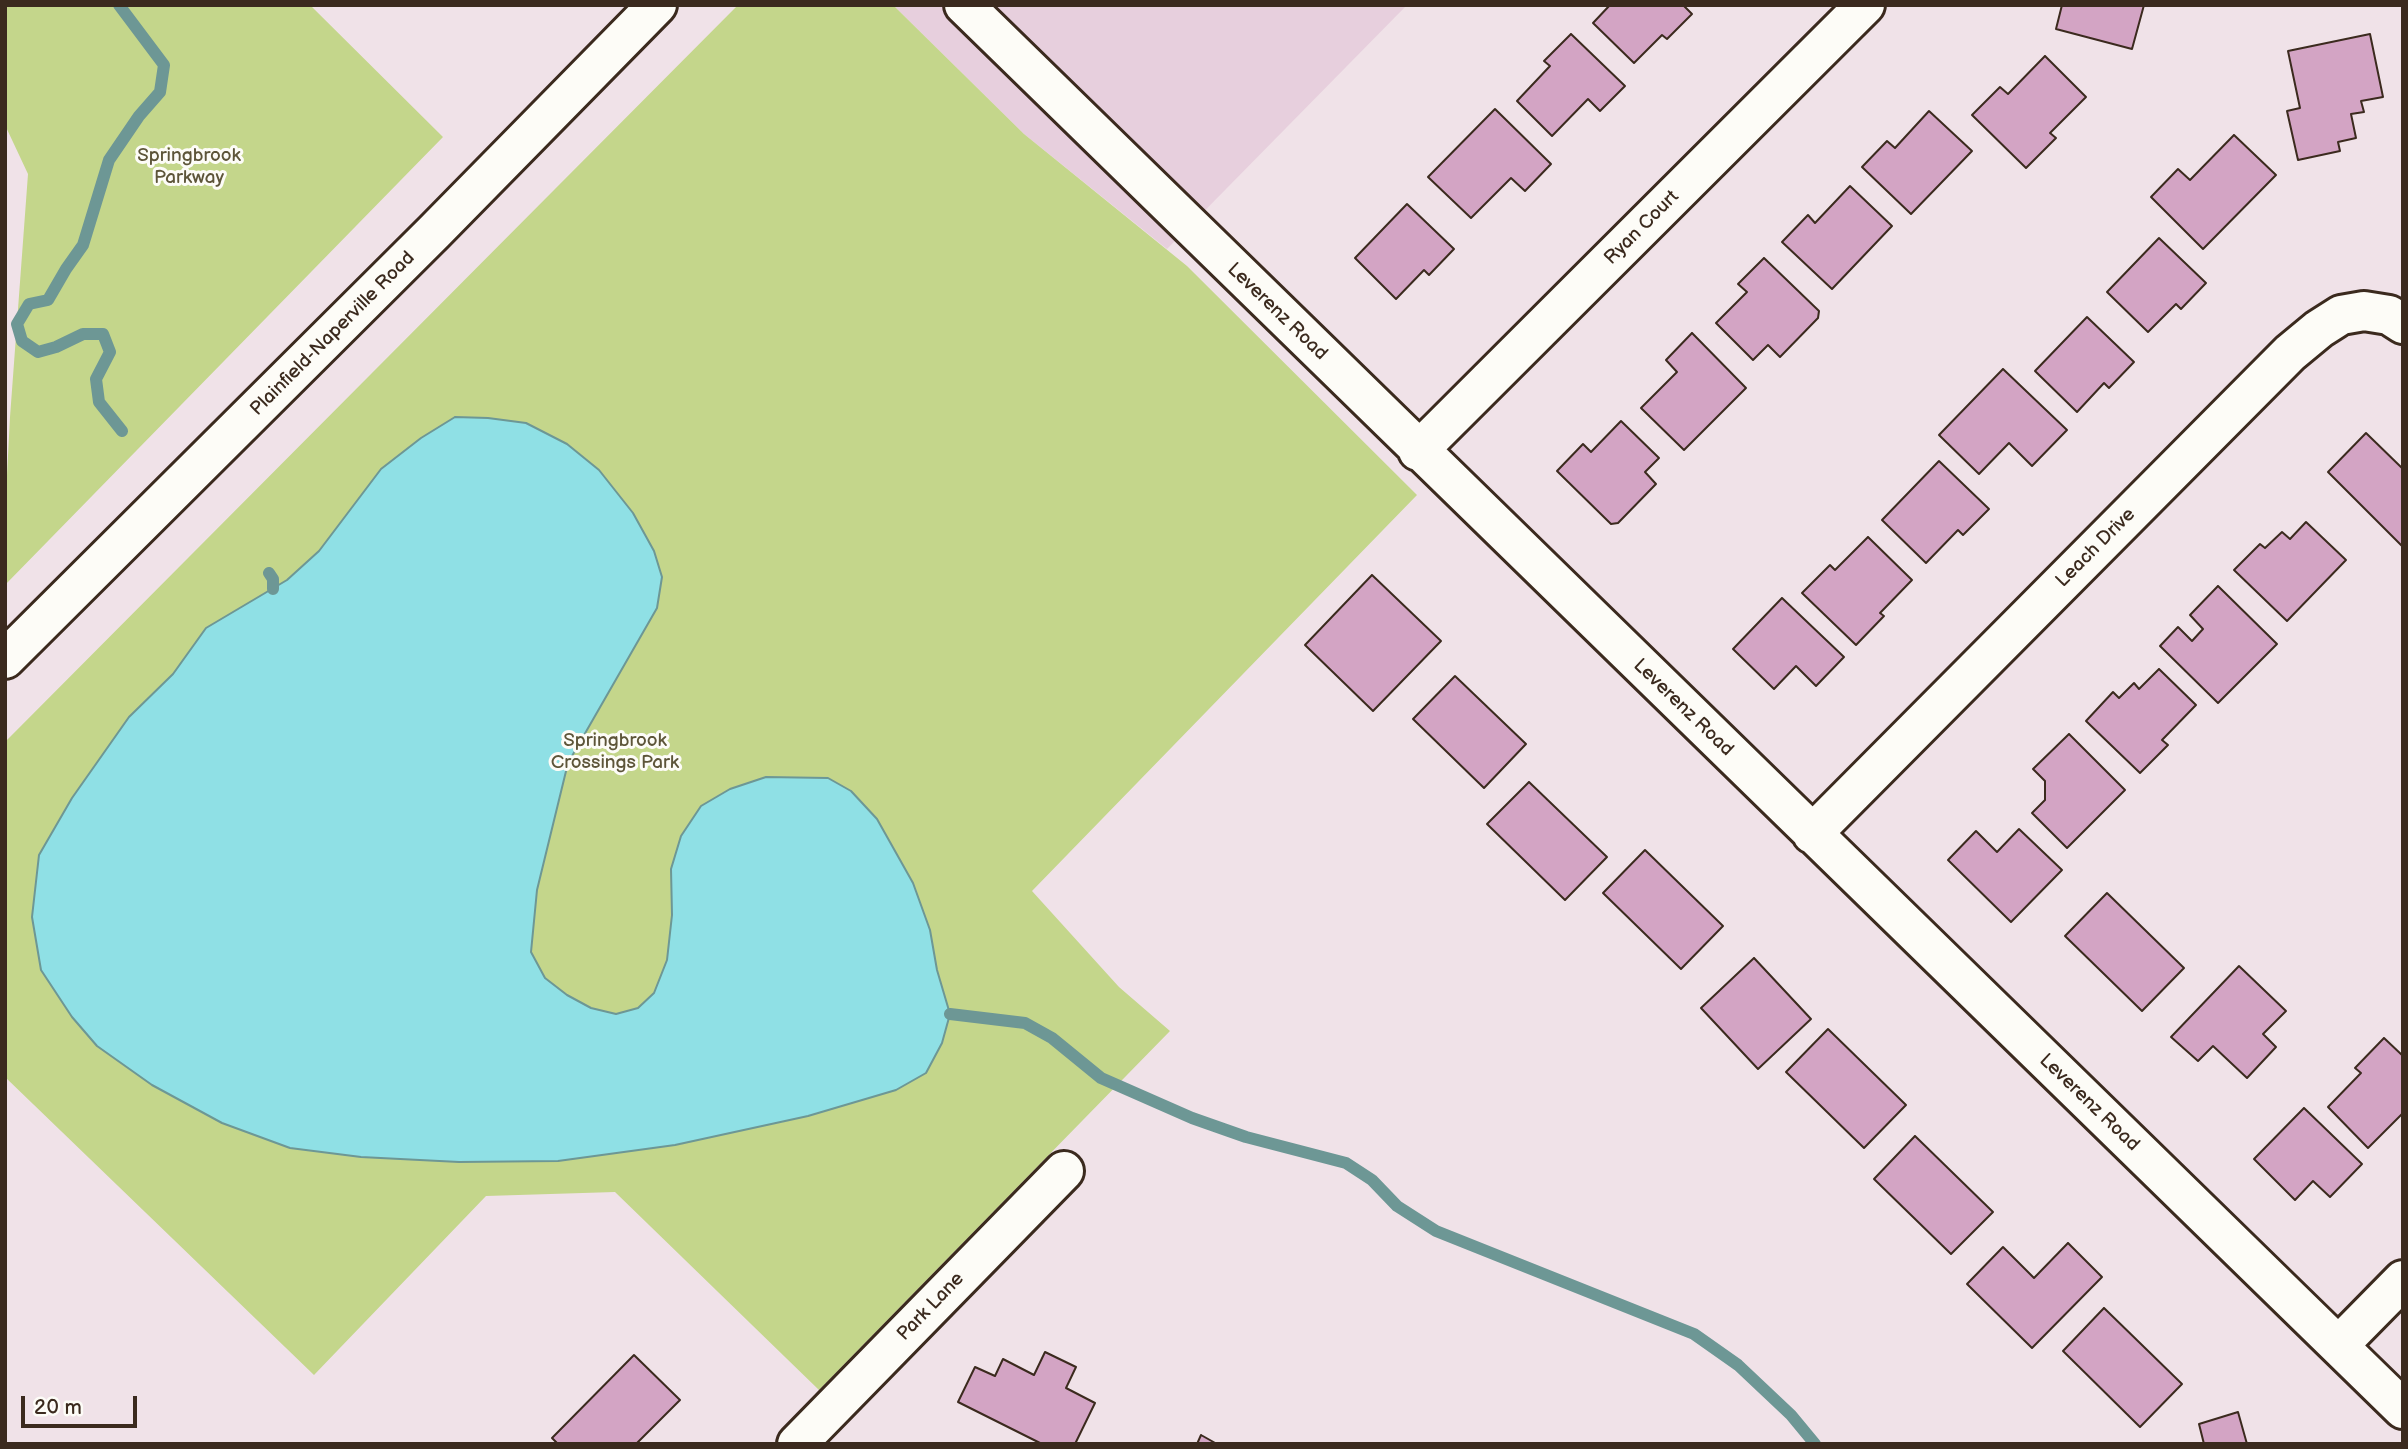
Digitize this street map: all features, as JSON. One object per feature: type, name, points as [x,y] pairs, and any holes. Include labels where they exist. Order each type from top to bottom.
[{"type":"street","name":"Plainfield-Naperville Road","points":[[5,659],[376,290],[657,5]]},
{"type":"street","name":"Leverenz Road","points":[[964,5],[1418,451],[2403,1409]]},
{"type":"street","name":"Ryan Court","points":[[1418,451],[1865,5]]},
{"type":"street","name":"Leach Drive","points":[[1812,834],[2290,353],[2341,315],[2364,311],[2389,315],[2403,324]]},
{"type":"street","name":"Park Lane","points":[[797,1444],[1064,1171]]},
{"type":"street","points":[[2339,1345],[2403,1280]]},
{"type":"shaded area","points":[[893,5],[1407,5],[1167,249],[1024,134]]},
{"type":"green space","name":"Springbrook Parkway","points":[[5,5],[310,5],[443,137],[5,585],[5,514],[10,417],[28,174],[5,125]]},
{"type":"green space","name":"Springbrook Crossings Park","points":[[738,5],[893,5],[1024,134],[1187,266],[1417,495],[1032,891],[1119,987],[1170,1031],[819,1390],[615,1192],[486,1196],[314,1375],[5,1077],[5,742]]},
{"type":"water","points":[[455,417],[526,423],[567,444],[599,470],[633,513],[654,551],[662,577],[657,608],[568,763],[537,890],[531,952],[545,978],[567,995],[591,1008],[616,1014],[638,1008],[654,993],[667,960],[672,915],[671,869],[681,836],[701,806],[730,789],[766,777],[828,778],[851,791],[877,819],[913,883],[930,930],[937,970],[950,1014],[942,1043],[926,1073],[896,1090],[808,1116],[675,1145],[558,1161],[459,1162],[361,1157],[290,1148],[222,1123],[152,1085],[97,1046],[72,1017],[41,970],[32,917],[39,855],[72,798],[129,717],[173,674],[206,628],[287,580],[319,551],[381,469],[421,438]]},
{"type":"building","points":[[1610,5],[1683,5],[1692,14],[1667,39],[1662,35],[1634,63],[1593,23]]},
{"type":"building","points":[[2062,5],[2144,5],[2132,49],[2056,29]]},
{"type":"building","points":[[1571,34],[1625,86],[1600,111],[1588,99],[1552,136],[1517,101],[1550,66],[1544,61]]},
{"type":"building","points":[[2370,34],[2383,97],[2361,101],[2364,112],[2351,114],[2356,138],[2338,142],[2340,151],[2298,160],[2287,111],[2300,108],[2288,51]]},
{"type":"building","points":[[2045,56],[2086,97],[2050,133],[2056,138],[2026,168],[1972,115],[2000,87],[2008,94]]},
{"type":"building","points":[[1495,109],[1551,164],[1525,191],[1511,178],[1471,218],[1428,177]]},
{"type":"building","points":[[1929,111],[1972,151],[1911,214],[1862,167],[1887,141],[1895,148]]},
{"type":"building","points":[[2234,135],[2276,175],[2203,249],[2151,197],[2178,169],[2190,180]]},
{"type":"building","points":[[1850,186],[1892,226],[1832,289],[1782,242],[1808,215],[1815,223]]},
{"type":"building","points":[[1407,204],[1454,249],[1429,275],[1424,270],[1396,299],[1355,258]]},
{"type":"building","points":[[2159,238],[2206,283],[2181,309],[2176,304],[2148,332],[2107,292]]},
{"type":"building","points":[[1764,258],[1819,311],[1818,318],[1780,357],[1768,345],[1753,360],[1716,323],[1747,292],[1738,284]]},
{"type":"building","points":[[2087,317],[2134,362],[2109,388],[2104,383],[2077,412],[2035,371]]},
{"type":"building","points":[[1692,333],[1746,388],[1684,450],[1641,408],[1677,372],[1666,360]]},
{"type":"building","points":[[2003,369],[2067,430],[2032,466],[2009,443],[1979,474],[1939,435]]},
{"type":"building","points":[[1621,421],[1659,458],[1645,472],[1656,484],[1618,523],[1611,524],[1557,471],[1583,444],[1591,452]]},
{"type":"building","points":[[2366,433],[2403,469],[2403,547],[2328,472]]},
{"type":"building","points":[[1939,461],[1989,509],[1963,535],[1958,530],[1926,563],[1882,520]]},
{"type":"building","points":[[2306,522],[2346,560],[2287,621],[2234,570],[2260,544],[2265,548],[2282,532],[2290,539]]},
{"type":"building","points":[[1868,537],[1912,580],[1880,613],[1884,616],[1856,645],[1802,593],[1830,565],[1835,570]]},
{"type":"building","points":[[1372,575],[1441,641],[1373,711],[1305,645]]},
{"type":"building","points":[[2218,586],[2277,644],[2218,703],[2160,646],[2178,627],[2192,641],[2203,629],[2190,615]]},
{"type":"building","points":[[1782,598],[1844,657],[1816,686],[1796,666],[1774,689],[1733,649]]},
{"type":"building","points":[[2159,669],[2196,705],[2162,740],[2168,745],[2140,773],[2086,721],[2113,692],[2119,698],[2134,683],[2139,689]]},
{"type":"building","points":[[1455,676],[1526,744],[1484,788],[1413,719]]},
{"type":"building","points":[[2069,734],[2125,790],[2067,848],[2032,813],[2045,800],[2045,781],[2033,769]]},
{"type":"building","points":[[1529,782],[1607,857],[1565,900],[1487,824]]},
{"type":"building","points":[[2019,829],[2062,870],[2011,922],[1948,860],[1976,831],[1997,852]]},
{"type":"building","points":[[1645,850],[1723,926],[1681,969],[1603,893]]},
{"type":"building","points":[[2107,893],[2184,968],[2142,1011],[2065,936]]},
{"type":"building","points":[[1754,958],[1811,1019],[1758,1069],[1701,1008]]},
{"type":"building","points":[[2239,966],[2286,1011],[2263,1034],[2276,1047],[2247,1078],[2213,1046],[2198,1061],[2171,1037]]},
{"type":"building","points":[[1828,1029],[1906,1105],[1864,1148],[1786,1072]]},
{"type":"building","points":[[2384,1038],[2403,1056],[2403,1113],[2368,1148],[2328,1107],[2361,1073],[2355,1068]]},
{"type":"building","points":[[2304,1108],[2362,1164],[2330,1197],[2313,1181],[2295,1200],[2254,1159]]},
{"type":"building","points":[[1915,1136],[1993,1212],[1951,1254],[1874,1179]]},
{"type":"building","points":[[2068,1243],[2102,1277],[2032,1348],[1967,1284],[2003,1247],[2034,1278]]},
{"type":"building","points":[[2104,1308],[2182,1384],[2140,1427],[2063,1351]]},
{"type":"building","points":[[1045,1352],[1076,1367],[1066,1388],[1095,1403],[1075,1444],[1042,1444],[958,1402],[975,1367],[995,1376],[1003,1359],[1034,1375]]},
{"type":"building","points":[[634,1355],[680,1400],[636,1444],[558,1444],[552,1438]]},
{"type":"building","points":[[2238,1412],[2247,1444],[2204,1444],[2199,1424]]},
{"type":"building","points":[[1201,1435],[1217,1444],[1197,1444]]},
{"type":"waterway","points":[[119,5],[164,65],[160,92],[139,116],[109,160],[83,245],[48,300],[29,304],[17,324],[22,341],[38,352],[83,334],[103,334],[110,352],[96,379],[99,402],[122,431]]},
{"type":"waterway","points":[[269,573],[273,579],[273,589]]},
{"type":"waterway","points":[[950,1014],[1025,1023],[1052,1038],[1101,1078],[1192,1118],[1246,1137],[1346,1163],[1372,1180],[1397,1206],[1436,1231],[1694,1334],[1738,1365],[1791,1415],[1815,1444]]}]
